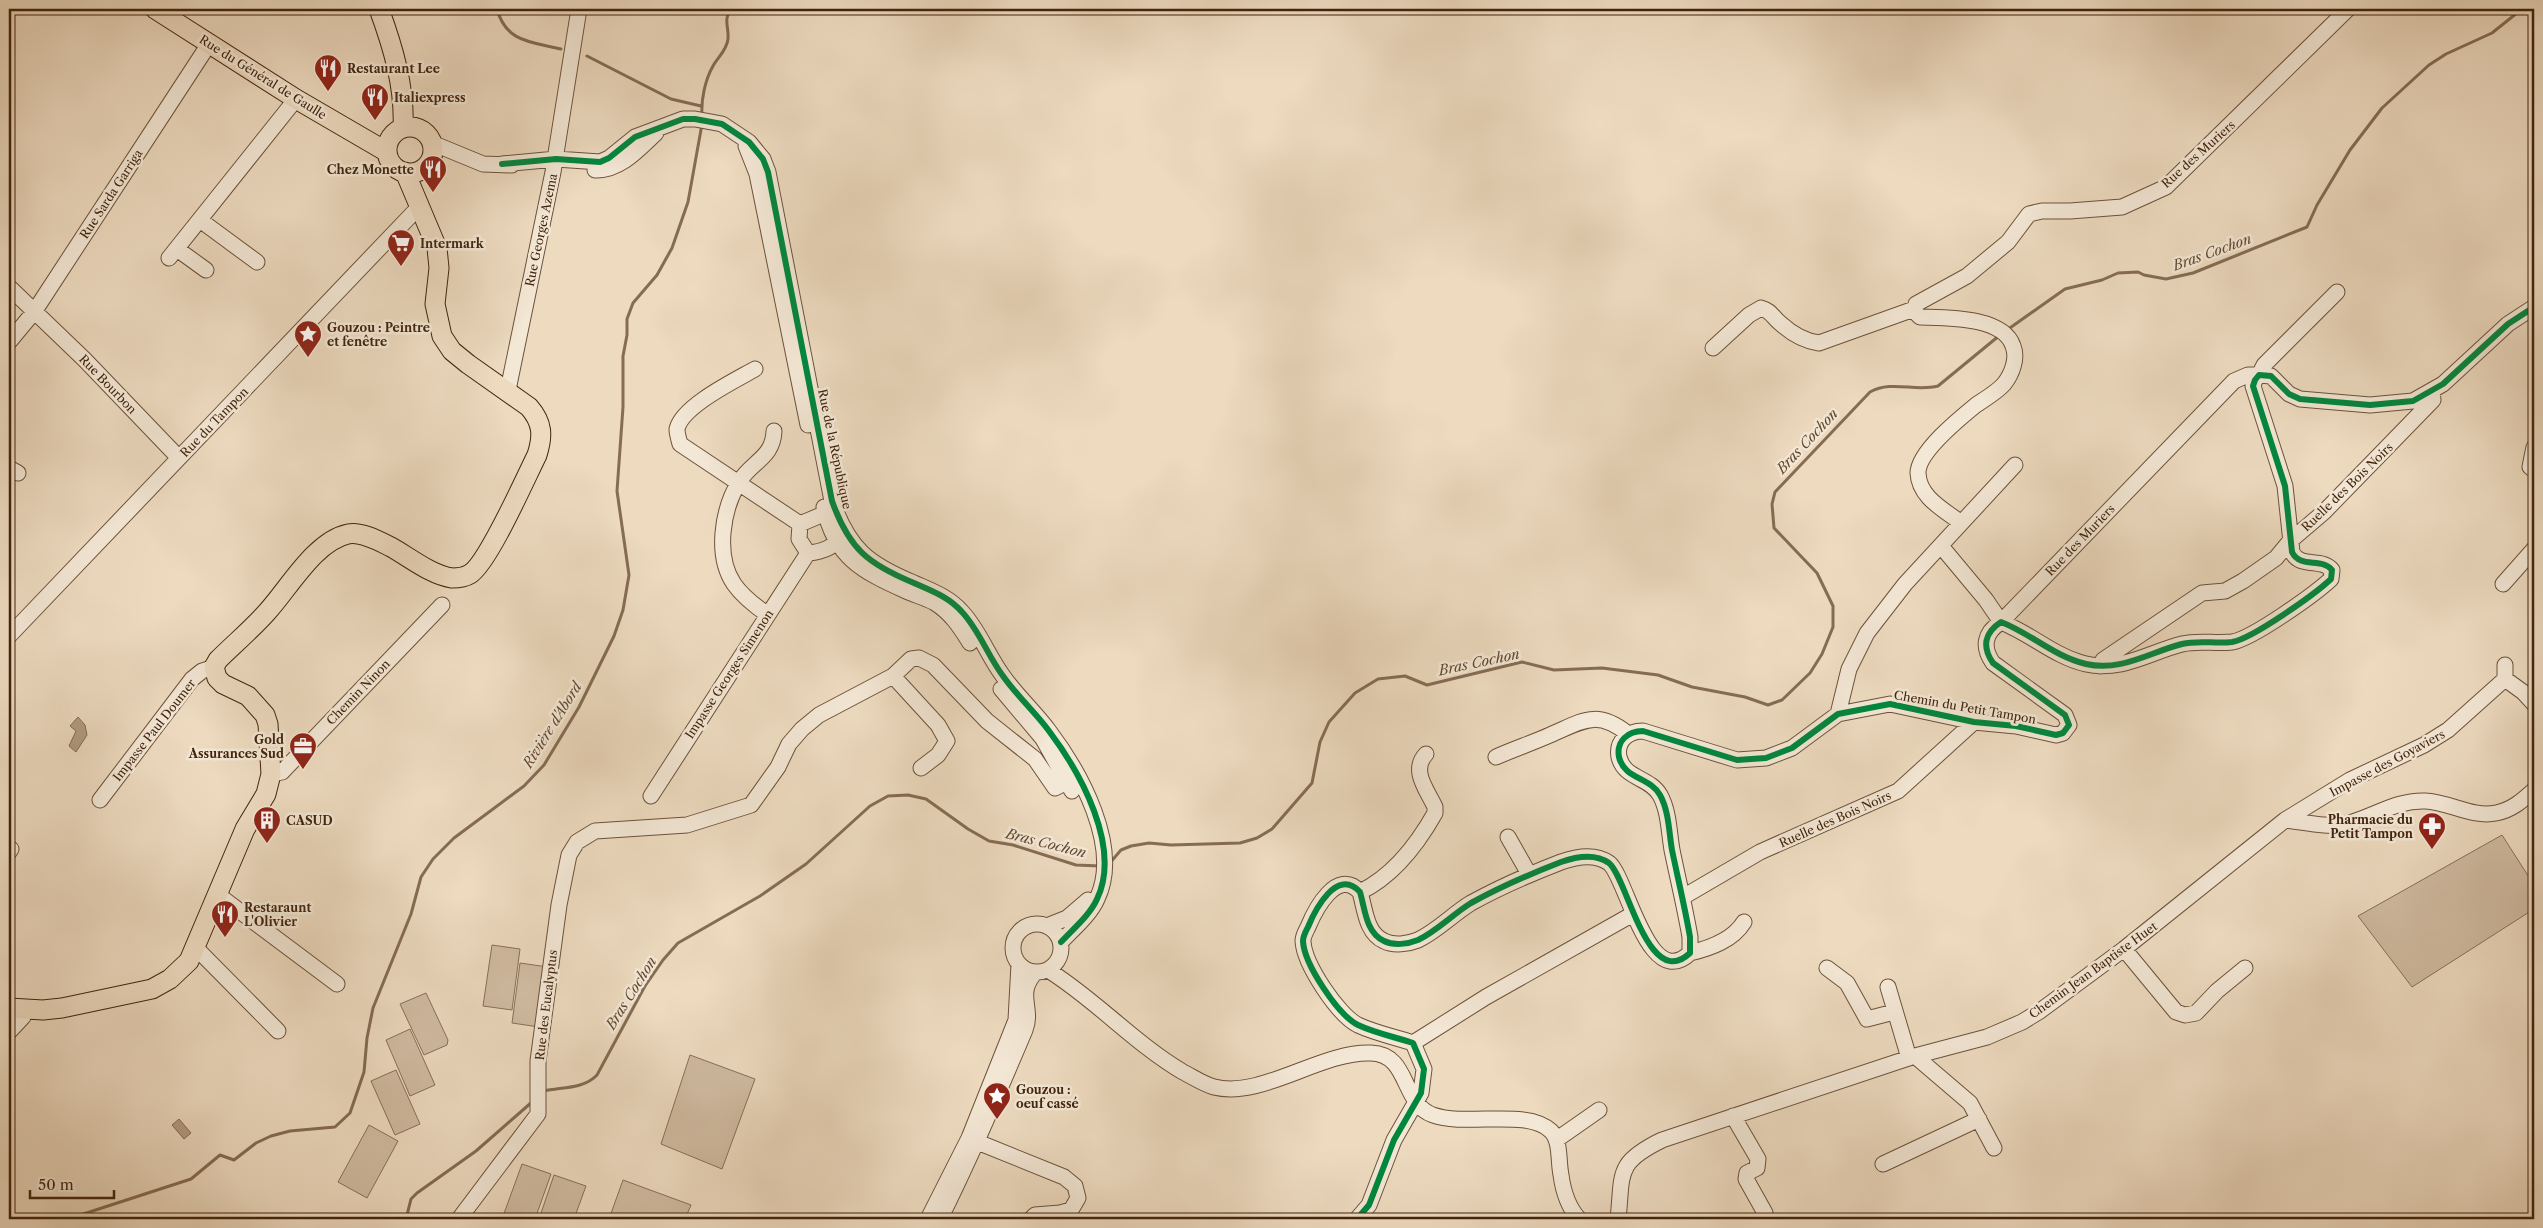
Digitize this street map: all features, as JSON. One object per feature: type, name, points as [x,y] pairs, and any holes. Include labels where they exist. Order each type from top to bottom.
[{"type":"main road","name":"Rue du Général de Gaulle","points":[[154,9],[296,99],[383,146]]},
{"type":"main road","points":[[379,9],[389,36],[411,128]]},
{"type":"main road","points":[[17,1009],[62,1008],[152,988],[182,970],[196,948],[245,829],[266,794],[271,774],[268,724],[265,715],[248,696],[223,684],[217,678],[214,667],[218,660],[266,613],[318,552],[332,540],[350,533],[366,536],[384,543],[442,575],[453,578],[463,577],[478,567],[533,464],[542,440],[541,425],[536,415],[530,407],[452,351],[442,336],[435,304],[439,268],[437,248],[420,208],[411,177],[393,165],[383,146],[391,136],[411,128],[425,132],[432,150],[428,164],[411,177]]},
{"type":"street","name":"Rue Georges Azema","points":[[506,390],[509,385],[555,164],[579,9]]},
{"type":"street","name":"Rue des Muriers","points":[[1712,348],[1749,314],[1761,308],[1771,312],[1799,337],[1808,342],[1819,343],[1914,309],[1918,302],[1967,276],[2008,242],[2030,214],[2042,211],[2070,212],[2122,207],[2166,187],[2348,9]]},
{"type":"street","name":"Rue Sarda Garriga","points":[[9,342],[34,312],[209,44]]},
{"type":"street","points":[[206,270],[173,253],[296,99]]},
{"type":"street","name":"Rue de la République","points":[[432,150],[456,152],[483,164],[555,164],[604,170],[617,166],[668,125],[682,120],[708,120],[722,124],[735,133],[746,145],[757,174],[832,515],[841,537],[845,555],[867,572],[934,602],[952,616],[995,681],[1073,780],[1104,851],[1105,865],[1097,899],[1060,949]]},
{"type":"street","name":"Rue du Tampon","points":[[9,636],[414,211],[420,208]]},
{"type":"street","points":[[200,220],[257,262]]},
{"type":"street","name":"Rue Bourbon","points":[[9,287],[85,360],[179,458]]},
{"type":"street","points":[[1941,546],[1986,600],[2001,622],[2056,652],[2086,664],[2100,666],[2126,664],[2184,643],[2233,642],[2253,634],[2329,581],[2333,576],[2332,570],[2328,566],[2298,560],[2292,552],[2285,486],[2253,386],[2264,365],[2337,292]]},
{"type":"street","points":[[2259,375],[2271,376],[2289,394],[2309,400],[2370,405],[2412,401],[2432,392],[2508,324],[2534,307]]},
{"type":"street","points":[[1914,309],[1920,318],[1979,321],[2003,333],[2013,344],[2016,359],[2004,384],[1947,430],[1923,457],[1920,464],[1920,481],[1923,489],[1934,504],[1961,523]]},
{"type":"street","points":[[756,368],[703,398],[677,428],[680,444],[800,524]]},
{"type":"street","name":"Rue des Muriers","points":[[2001,622],[2234,381],[2248,375],[2259,375]]},
{"type":"street","name":"Ruelle des Bois Noirs","points":[[2100,666],[2102,660],[2202,594],[2224,590],[2243,581],[2276,558],[2290,542],[2324,512],[2433,400],[2432,392]]},
{"type":"street","points":[[768,615],[751,603],[733,583],[722,550],[724,520],[739,482],[751,467],[770,451],[774,445],[774,431]]},
{"type":"street","points":[[2534,447],[2530,467],[2534,470]]},
{"type":"street","points":[[1838,714],[1849,669],[1867,634],[1905,584],[2015,465]]},
{"type":"street","points":[[800,524],[832,515]]},
{"type":"street","points":[[800,524],[799,539],[808,553],[818,552],[841,537]]},
{"type":"street","points":[[2503,584],[2534,549]]},
{"type":"street","name":"Impasse Georges Simenon","points":[[651,796],[808,553]]},
{"type":"street","name":"Chemin Ninon","points":[[271,774],[282,772],[442,605]]},
{"type":"street","name":"Chemin du Petit Tampon","points":[[1628,734],[1643,731],[1738,760],[1766,758],[1792,748],[1838,714],[1890,704],[1974,722],[2016,726],[2056,734],[2066,731],[2069,725],[2065,715],[1993,663],[1987,654],[1985,644],[1991,628],[2001,622]]},
{"type":"street","points":[[921,768],[938,755],[947,741],[938,724],[893,676],[912,659],[927,661],[987,721],[1035,759],[1055,788],[1073,780]]},
{"type":"street","name":"Impasse Paul Doumer","points":[[100,800],[192,679],[202,671],[214,667]]},
{"type":"street","name":"Impasse des Goyaviers","points":[[2285,820],[2350,780],[2424,745],[2448,730],[2505,672],[2534,704]]},
{"type":"street","name":"Rue des Eucalyptus","points":[[459,1219],[538,1114],[538,1061],[559,905],[569,856],[577,842],[595,832],[687,825],[752,805],[778,767],[789,744],[802,729],[819,715],[893,676]]},
{"type":"street","points":[[1496,757],[1582,720],[1602,720],[1612,723],[1628,734],[1623,738],[1619,749],[1621,764],[1632,774],[1655,787],[1665,808],[1690,937],[1690,953]]},
{"type":"street","name":"Ruelle des Bois Noirs","points":[[1683,897],[1760,852],[1898,792],[1974,722]]},
{"type":"street","points":[[1360,892],[1384,878],[1411,849],[1435,813],[1435,807],[1419,772],[1421,759],[1426,754]]},
{"type":"street","points":[[2285,820],[2342,825],[2390,806],[2420,801],[2447,804],[2476,814],[2487,814],[2504,811],[2514,806],[2534,790]]},
{"type":"street","name":"Chemin Jean Baptiste Huet","points":[[1618,1219],[1621,1181],[1624,1171],[1636,1153],[1662,1140],[1733,1116],[1912,1057],[1969,1042],[2015,1025],[2040,1011],[2124,949],[2285,820]]},
{"type":"street","points":[[1508,837],[1529,874]]},
{"type":"street","points":[[1358,1219],[1368,1205],[1394,1140],[1423,1087],[1424,1069],[1413,1043],[1357,1025],[1340,1010],[1306,957],[1302,939],[1314,911],[1324,896],[1338,887],[1346,886],[1360,892],[1373,933],[1386,942],[1409,943],[1419,939],[1470,904],[1529,874],[1576,858],[1602,858],[1616,870],[1633,914],[1652,948],[1667,959],[1680,960],[1690,953],[1710,948],[1726,940],[1740,929],[1744,922]]},
{"type":"street","points":[[1047,926],[1077,911],[1102,881]]},
{"type":"street","points":[[217,894],[337,984]]},
{"type":"street","points":[[1413,1043],[1486,997],[1633,914]]},
{"type":"street","points":[[928,1219],[973,1140],[1016,1020],[1019,964],[1013,949],[1017,934],[1031,925],[1047,926],[1053,930],[1074,986]]},
{"type":"street","points":[[196,948],[278,1031]]},
{"type":"street","points":[[940,1219],[973,1140],[1028,1023],[1024,992],[1027,984],[1042,971],[1060,949]]},
{"type":"street","points":[[2124,949],[2176,1012],[2186,1015],[2196,1013],[2217,991],[2246,968]]},
{"type":"street","points":[[1019,964],[1042,971],[1074,986],[1156,1056],[1202,1083],[1214,1087],[1227,1089],[1250,1086],[1322,1062],[1370,1053],[1381,1054],[1400,1068],[1415,1103],[1422,1110],[1447,1120],[1516,1119],[1532,1121],[1550,1130],[1556,1140],[1564,1191],[1569,1205],[1579,1219]]},
{"type":"street","points":[[1827,968],[1830,973],[1847,983],[1867,1019],[1894,1012]]},
{"type":"street","points":[[1888,987],[1894,1012],[1912,1057],[1965,1098],[1979,1119],[1994,1148]]},
{"type":"street","points":[[9,1032],[23,1017],[17,1009]]},
{"type":"street","points":[[1556,1140],[1599,1110]]},
{"type":"street","points":[[1733,1116],[1758,1159],[1757,1168],[1747,1174],[1746,1179],[1765,1213]]},
{"type":"street","points":[[1883,1164],[1979,1119]]},
{"type":"street","points":[[973,1140],[1064,1177],[1075,1186],[1078,1198],[1071,1210],[1060,1214],[1035,1215],[1031,1219]]},
{"type":"shaded area","points":[[78,717],[85,725],[87,735],[76,752],[69,746],[76,731],[70,726]]},
{"type":"shaded area","points":[[2502,835],[2534,885],[2534,909],[2412,987],[2358,916]]},
{"type":"shaded area","points":[[492,945],[520,949],[512,1010],[483,1006]]},
{"type":"shaded area","points":[[520,963],[548,967],[539,1027],[512,1023]]},
{"type":"shaded area","points":[[426,993],[448,1040],[447,1045],[424,1055],[400,1004]]},
{"type":"shaded area","points":[[410,1029],[435,1085],[410,1096],[386,1040]]},
{"type":"shaded area","points":[[690,1055],[755,1079],[722,1169],[661,1144]]},
{"type":"shaded area","points":[[396,1070],[420,1124],[395,1135],[371,1081]]},
{"type":"shaded area","points":[[179,1119],[191,1133],[184,1139],[172,1125]]},
{"type":"shaded area","points":[[369,1125],[398,1141],[367,1198],[338,1182]]},
{"type":"shaded area","points":[[522,1164],[551,1174],[535,1219],[502,1219]]},
{"type":"shaded area","points":[[554,1175],[586,1186],[574,1219],[539,1219]]},
{"type":"shaded area","points":[[623,1180],[691,1205],[685,1219],[609,1219]]},
{"type":"waterway","points":[[497,9],[501,20],[514,35],[531,42],[561,49]]},
{"type":"waterway","name":"Rivière d'Abord","points":[[702,115],[703,97],[708,77],[727,43],[727,16],[731,9]]},
{"type":"waterway","name":"Bras Cochon","points":[[2007,330],[2065,289],[2102,280],[2118,273],[2138,272],[2166,279],[2193,273],[2307,227],[2317,205],[2350,150],[2382,108],[2429,65],[2446,54],[2492,33],[2522,9]]},
{"type":"waterway","points":[[587,56],[671,99],[701,106]]},
{"type":"waterway","name":"Rivière d'Abord","points":[[68,1219],[191,1179],[220,1155],[234,1160],[256,1143],[271,1136],[290,1131],[335,1127],[350,1113],[364,1072],[367,1038],[373,1008],[411,914],[421,877],[433,859],[454,838],[524,786],[544,765],[579,707],[614,636],[623,610],[629,575],[617,491],[623,407],[623,356],[627,335],[627,319],[633,303],[657,275],[672,248],[688,202],[702,124]]},
{"type":"waterway","name":"Bras Cochon","points":[[1109,864],[1121,850],[1131,846],[1149,843],[1171,845],[1240,843],[1257,838],[1272,829],[1312,783],[1320,742],[1329,722],[1355,693],[1378,679],[1405,676],[1427,685],[1522,662],[1554,670],[1602,668],[1658,675],[1692,687],[1745,697],[1768,705],[1782,700],[1810,673],[1822,654],[1833,627],[1833,606],[1817,573],[1774,528],[1772,504],[1775,492],[1870,392],[1895,386],[1921,388],[1938,386],[2000,335]]},
{"type":"waterway","name":"Bras Cochon","points":[[544,1091],[586,1083],[597,1075],[645,986],[663,960],[678,943],[760,896],[806,864],[870,806],[888,796],[908,795],[926,799],[968,829],[989,841],[1013,845],[1076,865],[1100,866]]},
{"type":"waterway","name":"Bras Cochon","points":[[406,1219],[411,1199],[417,1193],[476,1151],[532,1102]]},
{"type":"cycle path","points":[[502,164],[556,159],[600,162],[609,158],[635,137],[683,119],[695,119],[722,124],[749,142],[763,159],[768,172],[832,501],[839,518],[853,543],[872,561],[884,569],[940,595],[952,602],[962,612],[1003,676],[1044,724],[1061,748],[1073,767],[1094,811],[1101,834],[1104,857],[1103,879],[1097,899],[1090,911],[1061,942]]},
{"type":"cycle path","points":[[1357,1219],[1369,1205],[1394,1140],[1421,1093],[1424,1069],[1413,1043],[1358,1025],[1341,1011],[1323,988],[1309,962],[1303,941],[1304,935],[1321,902],[1335,888],[1343,885],[1351,886],[1360,892],[1367,920],[1373,932],[1384,941],[1397,944],[1418,940],[1471,903],[1515,881],[1567,860],[1579,857],[1598,858],[1609,863],[1616,873],[1640,928],[1651,946],[1662,958],[1675,961],[1690,953],[1690,937],[1672,850],[1667,815],[1663,801],[1656,789],[1626,770],[1622,764],[1619,757],[1619,746],[1624,738],[1632,733],[1643,731],[1737,760],[1766,758],[1792,748],[1838,714],[1890,704],[1974,722],[2016,726],[2056,735],[2063,733],[2069,725],[2065,715],[1993,663],[1989,657],[1986,641],[1991,631],[2001,622],[2075,661],[2099,666],[2111,665],[2135,660],[2182,644],[2194,642],[2232,642],[2241,639],[2283,615],[2331,579],[2332,570],[2328,566],[2300,560],[2292,552],[2285,486],[2253,386],[2259,375],[2271,376],[2289,394],[2300,399],[2370,405],[2413,401],[2443,384],[2508,324],[2534,307]]},
{"type":"place","name":"Restaurant Lee","points":[[328,92]]},
{"type":"place","name":"Italiexpress","points":[[375,121]]},
{"type":"place","name":"Chez Monette","points":[[433,193]]},
{"type":"place","name":"Intermark","points":[[401,267]]},
{"type":"place","name":"Gouzou : Peintre et fenêtre","points":[[308,358]]},
{"type":"place","name":"Gold Assurances Sud","points":[[303,770]]},
{"type":"place","name":"CASUD","points":[[267,844]]},
{"type":"place","name":"Pharmacie du Petit Tampon","points":[[2432,850]]},
{"type":"place","name":"Restaraunt L'Olivier","points":[[225,938]]},
{"type":"place","name":"Gouzou : oeuf cassé","points":[[997,1120]]}]
